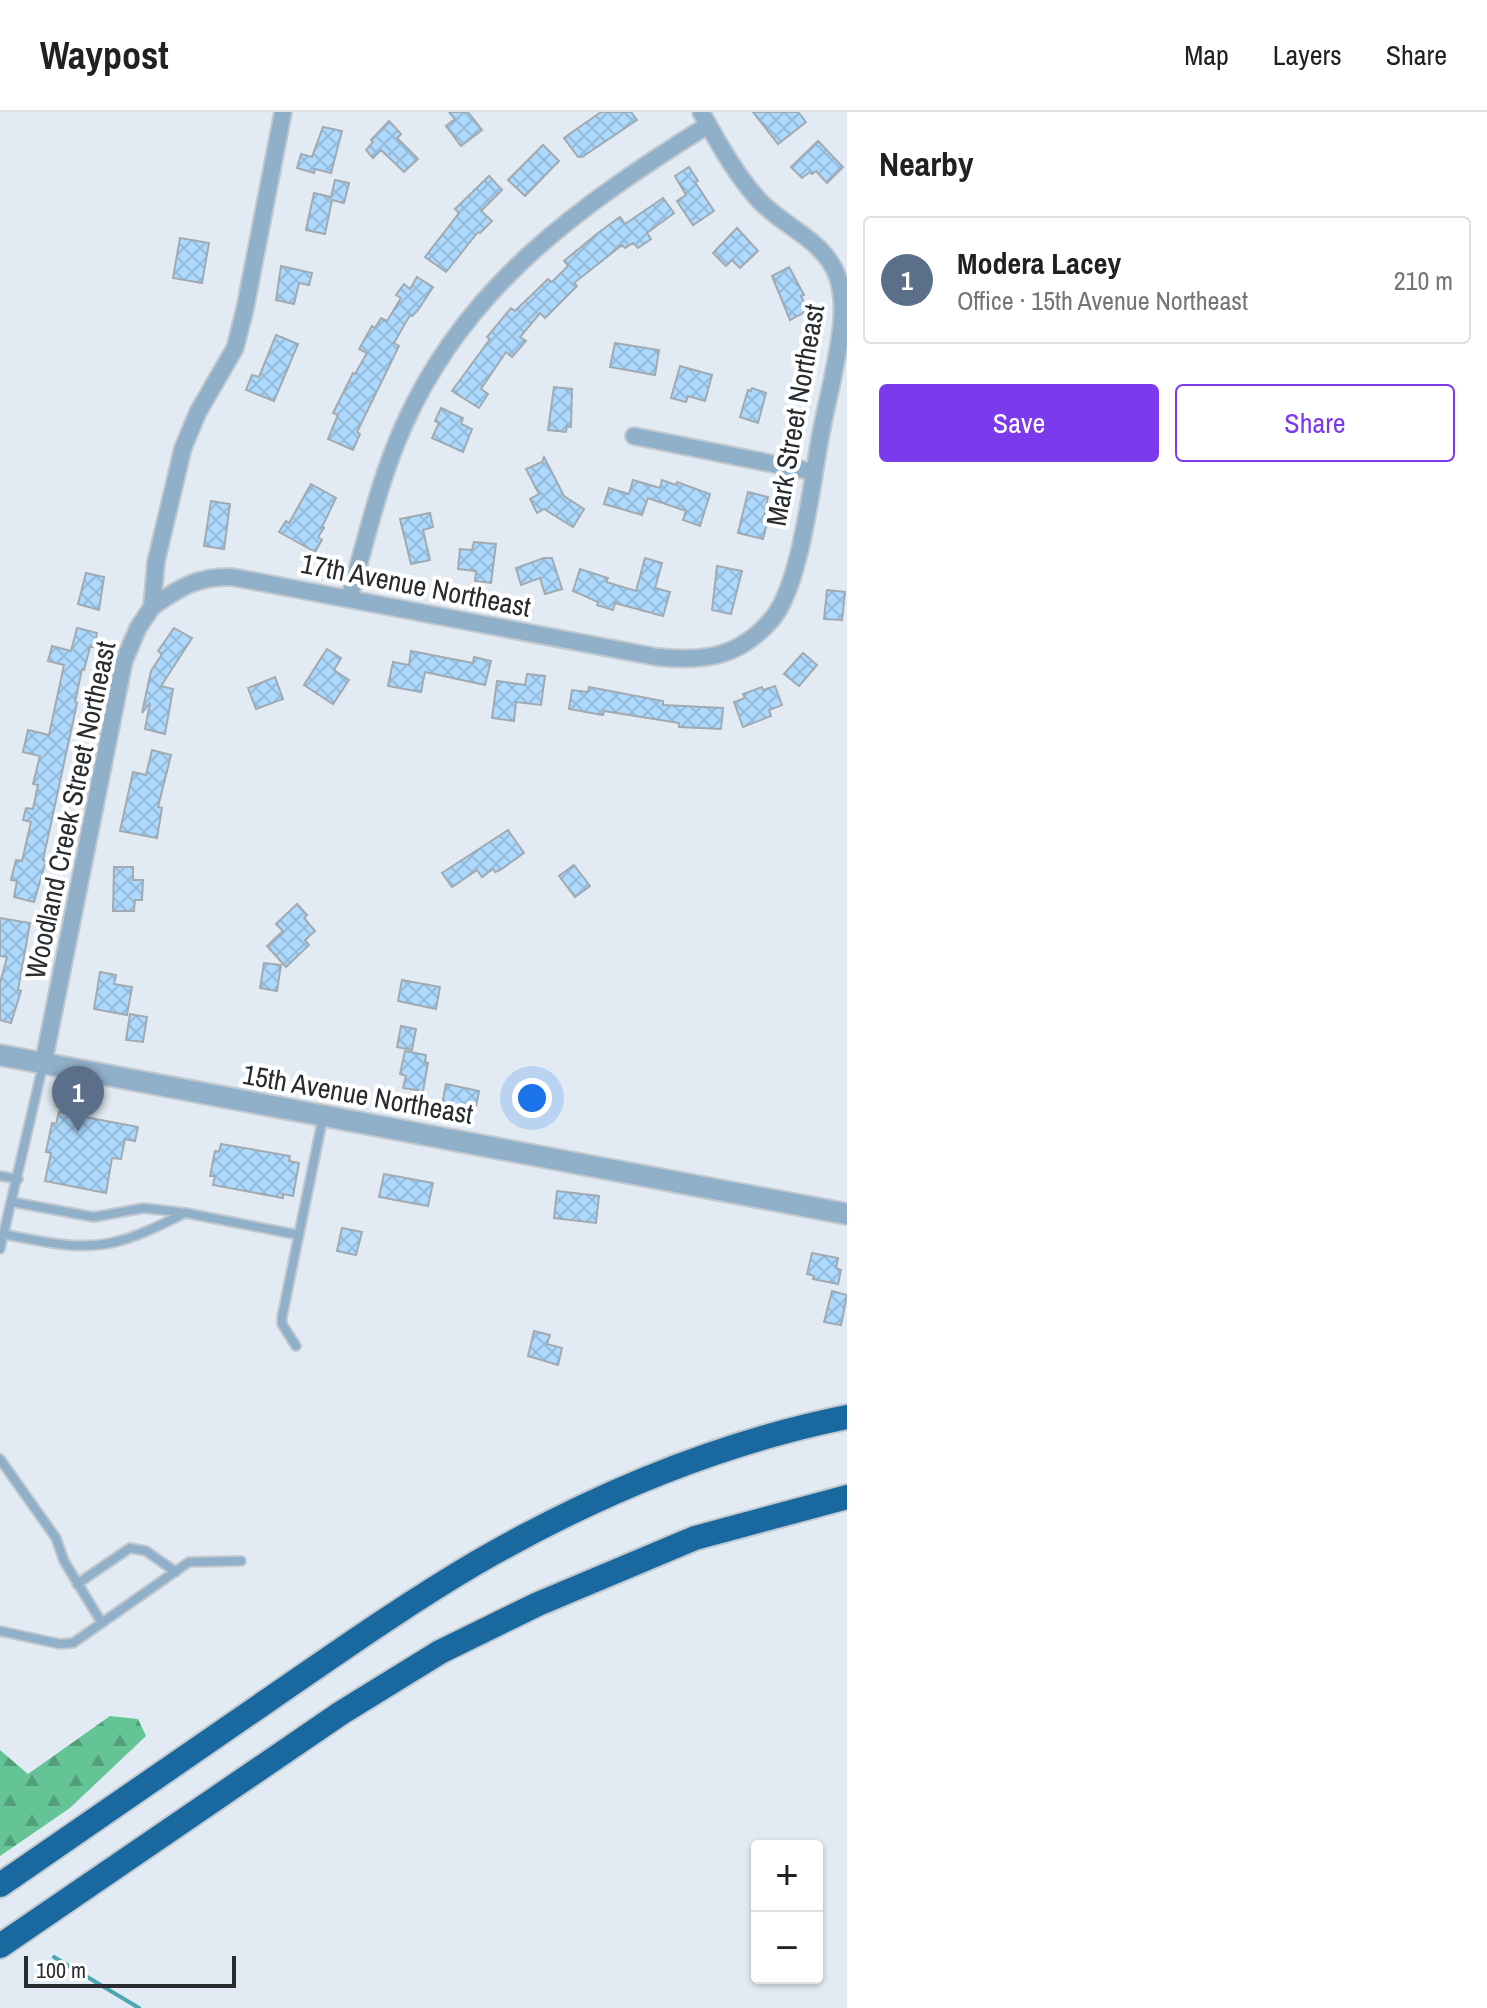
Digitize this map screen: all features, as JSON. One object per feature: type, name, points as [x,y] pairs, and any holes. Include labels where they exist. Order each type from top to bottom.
[{"type":"highway","points":[[0,1885],[383,1621],[526,1536],[588,1505],[679,1467],[847,1417]]},
{"type":"highway","points":[[0,1946],[341,1713],[440,1652],[538,1604],[695,1538],[847,1497]]},
{"type":"street","name":"Woodland Creek Street Northeast","points":[[43,1065],[124,661],[130,643],[152,607],[156,562],[183,448],[198,412],[235,348],[283,112]]},
{"type":"street","name":"Mark Street Northeast","points":[[678,659],[705,659],[736,650],[776,614],[788,593],[842,319],[842,297],[837,275],[826,256],[759,201],[738,176],[704,119]]},
{"type":"street","points":[[349,599],[386,470],[404,425],[425,384],[461,329],[494,289],[564,224],[704,119]]},
{"type":"street","points":[[634,436],[814,472]]},
{"type":"street","name":"17th Avenue Northeast","points":[[152,607],[184,585],[223,577],[678,659]]},
{"type":"street","name":"15th Avenue Northeast","points":[[0,1055],[847,1214]]},
{"type":"lane","points":[[0,1249],[43,1065]]},
{"type":"lane","points":[[296,1346],[282,1324],[323,1116]]},
{"type":"lane","points":[[0,1176],[18,1179]]},
{"type":"lane","points":[[12,1202],[94,1217],[144,1208],[299,1235]]},
{"type":"lane","points":[[3,1234],[73,1245],[111,1243],[186,1213]]},
{"type":"lane","points":[[0,1459],[56,1538],[77,1584],[102,1623]]},
{"type":"lane","points":[[77,1584],[130,1548],[146,1551],[176,1572]]},
{"type":"lane","points":[[0,1631],[60,1644],[73,1643],[189,1562],[241,1561]]},
{"type":"green space","points":[[110,1716],[138,1719],[146,1736],[70,1808],[0,1856],[0,1750],[28,1774]]},
{"type":"building","points":[[449,112],[468,112],[482,130],[461,146],[446,126],[455,119]]},
{"type":"building","points":[[601,112],[631,112],[637,120],[578,157],[564,138]]},
{"type":"building","points":[[753,112],[798,112],[806,122],[778,144]]},
{"type":"building","points":[[389,121],[401,134],[397,138],[418,159],[404,172],[381,150],[373,158],[366,150]]},
{"type":"building","points":[[323,127],[342,131],[331,173],[315,169],[314,173],[297,168],[301,154],[312,157]]},
{"type":"building","points":[[818,141],[843,167],[827,183],[816,171],[802,178],[791,167]]},
{"type":"building","points":[[543,145],[559,161],[525,196],[508,180]]},
{"type":"building","points":[[689,167],[714,211],[693,225],[677,201],[686,195],[675,176]]},
{"type":"building","points":[[489,176],[502,190],[481,211],[492,221],[478,232],[446,272],[425,257],[459,213],[455,209]]},
{"type":"building","points":[[335,180],[349,183],[344,203],[332,200],[325,234],[306,230],[314,193],[331,197]]},
{"type":"building","points":[[663,198],[674,213],[647,233],[651,239],[638,248],[633,243],[625,248],[622,245],[574,283],[577,286],[545,318],[540,313],[520,337],[526,341],[512,357],[506,352],[481,389],[488,394],[479,408],[452,391],[490,339],[487,337],[511,308],[515,311],[548,279],[552,282],[568,266],[564,261],[620,217],[625,224]]},
{"type":"building","points":[[737,228],[758,251],[740,268],[732,260],[726,266],[713,253]]},
{"type":"building","points":[[180,238],[209,243],[202,283],[173,278]]},
{"type":"building","points":[[281,266],[312,273],[309,285],[299,283],[294,304],[276,300]]},
{"type":"building","points":[[789,267],[804,295],[801,296],[808,310],[790,320],[772,276]]},
{"type":"building","points":[[417,277],[433,287],[418,310],[410,315],[394,343],[399,346],[357,432],[360,434],[353,450],[328,439],[338,415],[333,413],[367,353],[359,349],[372,326],[375,328],[381,318],[387,321],[401,298],[396,295],[404,284],[410,289]]},
{"type":"building","points":[[276,335],[298,344],[274,401],[246,390],[252,375],[259,377]]},
{"type":"building","points":[[615,343],[659,350],[655,375],[610,367]]},
{"type":"building","points":[[680,366],[712,375],[705,401],[688,396],[686,402],[671,398]]},
{"type":"building","points":[[554,387],[572,389],[571,427],[567,426],[566,432],[548,430]]},
{"type":"building","points":[[752,388],[766,393],[758,423],[740,417],[748,390]]},
{"type":"building","points":[[441,408],[463,418],[461,424],[472,429],[463,452],[432,438]]},
{"type":"building","points":[[544,457],[564,496],[584,509],[573,527],[544,509],[537,513],[530,499],[539,494],[526,469],[542,462]]},
{"type":"building","points":[[633,480],[660,488],[662,480],[676,485],[677,482],[710,494],[700,526],[683,520],[686,511],[648,498],[642,515],[604,504],[609,488],[629,494]]},
{"type":"building","points":[[311,484],[336,498],[318,537],[322,540],[315,552],[279,532],[286,521],[289,523]]},
{"type":"building","points":[[748,492],[768,497],[763,539],[738,533]]},
{"type":"building","points":[[211,501],[230,504],[224,549],[204,546]]},
{"type":"building","points":[[430,513],[433,527],[423,530],[430,560],[411,564],[400,519]]},
{"type":"building","points":[[474,542],[496,544],[491,583],[475,581],[476,571],[458,569],[460,549],[472,550]]},
{"type":"building","points":[[552,558],[562,589],[545,594],[540,578],[521,585],[516,568]]},
{"type":"building","points":[[645,558],[662,563],[655,588],[670,592],[663,616],[615,603],[613,610],[573,591],[580,569],[608,578],[606,582],[636,591]]},
{"type":"building","points":[[717,566],[742,571],[731,614],[712,610]]},
{"type":"building","points":[[86,573],[104,577],[99,610],[78,604]]},
{"type":"building","points":[[827,590],[845,592],[842,620],[824,619]]},
{"type":"building","points":[[77,628],[97,633],[94,647],[90,647],[82,669],[43,860],[46,861],[34,902],[14,897],[17,881],[11,880],[16,860],[22,861],[31,822],[23,820],[26,808],[33,809],[38,785],[33,784],[40,756],[23,752],[28,730],[49,735],[64,665],[48,661],[52,646],[71,651]]},
{"type":"building","points":[[174,628],[192,638],[161,686],[173,689],[165,734],[145,729],[150,703],[142,713],[151,671],[162,654],[158,651]]},
{"type":"building","points":[[327,649],[341,658],[334,670],[349,680],[333,704],[304,685]]},
{"type":"building","points":[[411,651],[473,663],[474,657],[491,661],[485,685],[425,672],[421,692],[388,686],[393,662],[409,665]]},
{"type":"building","points":[[803,653],[817,665],[799,686],[784,674]]},
{"type":"building","points":[[527,674],[545,676],[541,705],[516,702],[514,721],[492,718],[497,681],[525,685]]},
{"type":"building","points":[[275,677],[283,699],[256,709],[248,688]]},
{"type":"building","points":[[775,686],[782,705],[769,710],[771,716],[743,727],[734,702],[745,698],[743,694]]},
{"type":"building","points":[[589,687],[663,701],[663,705],[723,708],[721,729],[679,727],[679,723],[604,711],[603,715],[569,709],[572,690],[588,692]]},
{"type":"building","points":[[152,750],[171,755],[158,807],[162,808],[157,838],[120,831],[133,772],[146,775]]},
{"type":"building","points":[[508,830],[524,853],[500,870],[495,872],[493,869],[482,877],[477,870],[452,887],[442,873]]},
{"type":"building","points":[[574,865],[590,886],[575,897],[559,876]]},
{"type":"building","points":[[114,867],[133,867],[133,880],[143,880],[142,900],[135,900],[134,911],[113,911]]},
{"type":"building","points":[[297,904],[315,931],[305,940],[309,945],[286,967],[267,946],[283,931],[276,924]]},
{"type":"building","points":[[0,918],[30,923],[18,990],[21,991],[11,1023],[0,1020],[0,983],[7,957],[0,956]]},
{"type":"building","points":[[264,963],[281,965],[277,991],[260,988]]},
{"type":"building","points":[[100,972],[116,975],[114,984],[132,987],[127,1015],[94,1009]]},
{"type":"building","points":[[402,980],[440,987],[436,1009],[398,1001]]},
{"type":"building","points":[[130,1014],[147,1017],[143,1042],[126,1040]]},
{"type":"building","points":[[401,1026],[416,1029],[412,1050],[397,1047]]},
{"type":"building","points":[[405,1051],[426,1055],[425,1062],[428,1063],[423,1091],[403,1088],[406,1076],[400,1074]]},
{"type":"building","points":[[446,1084],[479,1091],[475,1112],[442,1105]]},
{"type":"building","points":[[59,1112],[138,1127],[135,1141],[125,1139],[121,1159],[112,1158],[106,1193],[45,1181],[51,1153],[46,1152],[52,1123],[56,1124]]},
{"type":"building","points":[[221,1144],[290,1156],[289,1161],[299,1163],[293,1196],[283,1194],[283,1198],[213,1185],[215,1176],[210,1176],[215,1151],[219,1152]]},
{"type":"building","points":[[384,1174],[433,1183],[428,1206],[379,1197]]},
{"type":"building","points":[[557,1191],[599,1196],[596,1223],[554,1218]]},
{"type":"building","points":[[342,1228],[362,1232],[356,1255],[337,1251]]},
{"type":"building","points":[[812,1253],[838,1258],[836,1268],[841,1270],[838,1284],[813,1279],[814,1276],[807,1274]]},
{"type":"building","points":[[832,1291],[847,1295],[841,1325],[824,1322]]},
{"type":"building","points":[[534,1331],[550,1335],[547,1344],[562,1348],[558,1365],[528,1356]]},
{"type":"waterway","points":[[54,1957],[139,2008]]},
{"type":"place","name":"Modera Lacey","points":[[78,1132]]}]
